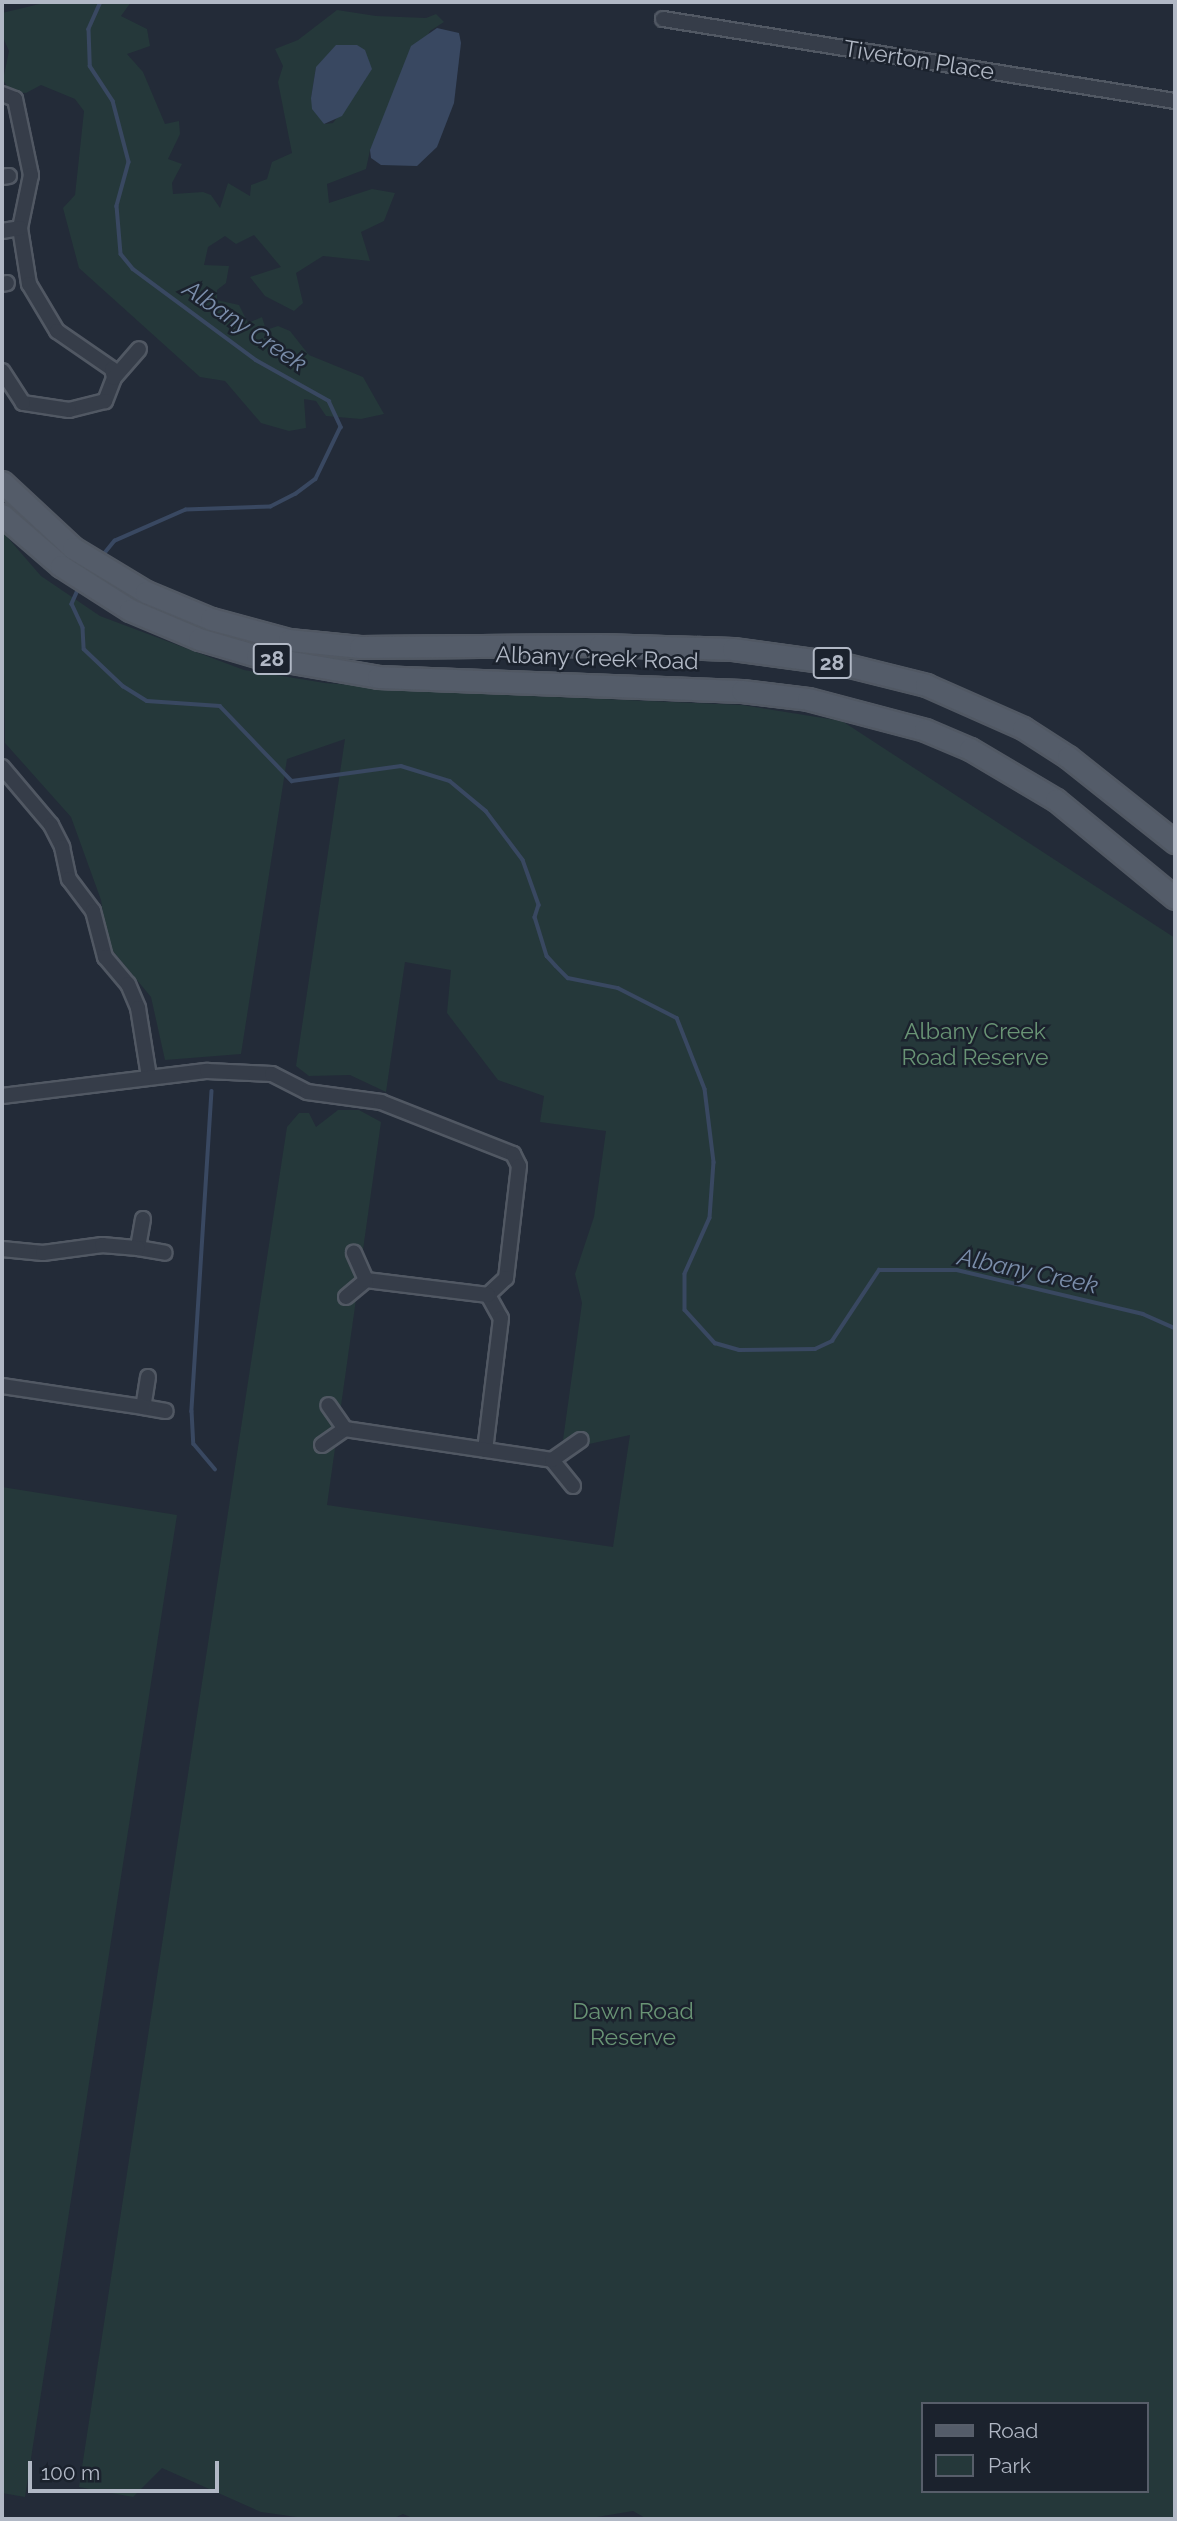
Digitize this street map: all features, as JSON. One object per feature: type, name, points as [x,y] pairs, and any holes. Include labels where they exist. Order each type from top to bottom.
[{"type":"main road","name":"Albany Creek Road","points":[[2,482],[74,548],[106,570],[185,610],[289,640],[360,648],[600,645],[733,649],[842,664],[926,685],[1046,743],[1124,797],[1175,842]]},
{"type":"main road","name":"Albany Creek Road","points":[[2,515],[61,566],[97,591],[199,639],[324,670],[401,678],[598,682],[741,691],[808,699],[925,730],[1016,773],[1099,832],[1175,898]]},
{"type":"street","name":"Tiverton Place","points":[[663,19],[1175,101]]},
{"type":"street","points":[[2,93],[15,99],[31,174],[20,228],[29,284],[57,331],[112,369],[114,378]]},
{"type":"street","points":[[2,231],[20,228]]},
{"type":"street","points":[[2,371],[23,403],[69,410],[105,401],[114,378],[139,349]]},
{"type":"street","points":[[2,767],[51,825],[62,847],[69,880],[93,911],[102,950],[128,984],[138,1008],[149,1077]]},
{"type":"street","points":[[2,1096],[207,1071],[272,1074],[307,1092],[381,1102],[513,1153],[519,1166],[506,1278],[488,1295]]},
{"type":"street","points":[[138,1248],[143,1219]]},
{"type":"street","points":[[2,1249],[43,1252],[102,1245],[165,1253]]},
{"type":"street","points":[[354,1253],[366,1280]]},
{"type":"street","points":[[346,1297],[366,1280],[488,1295]]},
{"type":"street","points":[[485,1450],[501,1318],[488,1295]]},
{"type":"street","points":[[143,1407],[148,1377]]},
{"type":"street","points":[[2,1386],[166,1411]]},
{"type":"street","points":[[328,1405],[345,1429]]},
{"type":"street","points":[[322,1445],[345,1429],[552,1460],[573,1486]]},
{"type":"street","points":[[552,1460],[581,1440]]},
{"type":"green space","points":[[48,2],[131,2],[121,16],[147,29],[150,46],[127,54],[143,72],[165,124],[179,121],[180,134],[168,159],[182,164],[172,183],[173,194],[203,192],[211,195],[220,208],[228,183],[250,196],[251,185],[267,179],[272,162],[292,153],[278,82],[283,66],[275,49],[298,40],[337,10],[376,16],[426,18],[436,14],[444,22],[430,31],[370,150],[366,169],[327,184],[329,203],[372,189],[395,193],[384,221],[361,232],[370,261],[323,256],[296,273],[303,303],[294,311],[265,296],[250,277],[281,267],[254,235],[236,244],[225,236],[208,247],[204,265],[229,266],[226,283],[217,290],[217,300],[239,305],[248,323],[262,317],[266,330],[278,326],[290,331],[309,355],[363,377],[384,414],[361,419],[326,416],[316,401],[304,399],[306,428],[289,431],[261,423],[225,381],[200,377],[79,268],[63,208],[75,195],[84,111],[75,99],[41,85],[26,93],[11,92],[3,80],[9,51],[2,35],[2,13]],"holes":[[[316,67],[365,80],[333,123],[324,124],[311,98]]]},
{"type":"green space","name":"Dawn Road Reserve","points":[[2,531],[41,576],[100,616],[244,670],[325,683],[460,693],[742,705],[842,721],[1175,938],[1175,2519],[647,2519],[633,2511],[585,2519],[415,2519],[403,2514],[392,2519],[311,2519],[261,2512],[162,2468],[133,2497],[79,2487],[287,1127],[299,1113],[309,1113],[316,1127],[338,1110],[359,1110],[381,1122],[327,1505],[613,1547],[630,1435],[589,1444],[563,1440],[582,1303],[575,1274],[594,1217],[606,1131],[540,1122],[544,1096],[498,1080],[447,1013],[451,970],[405,962],[386,1092],[350,1075],[309,1076],[296,1066],[345,739],[287,759],[241,1054],[165,1060],[151,997],[108,945],[101,900],[71,817],[5,743]]},
{"type":"green space","points":[[2,1487],[177,1515],[25,2497],[2,2493]]},
{"type":"water","points":[[437,28],[459,33],[461,43],[454,103],[437,147],[417,166],[381,165],[371,158],[370,150],[411,46]]},
{"type":"water","points":[[336,45],[357,45],[365,50],[372,69],[342,116],[324,124],[312,109],[311,98],[316,67]]},
{"type":"waterway","name":"Albany Creek","points":[[101,2],[89,29],[90,66],[113,101],[129,162],[117,206],[121,254],[133,269],[256,360],[329,401],[341,427],[316,479],[296,494],[271,507],[186,510],[115,541],[101,558]]},
{"type":"waterway","name":"Albany Creek","points":[[80,586],[72,604],[83,628],[84,649],[123,686],[147,701],[220,706],[292,781],[401,766],[450,781],[486,811],[523,860],[539,905],[535,917],[547,956],[556,966],[568,978],[618,988],[677,1018],[705,1089],[714,1162],[710,1218],[685,1274],[685,1310],[715,1343],[739,1350],[815,1349],[832,1341],[879,1270],[957,1270],[1143,1314],[1175,1328]]},
{"type":"waterway","points":[[212,1091],[192,1411],[194,1444],[215,1469]]},
{"type":"park label","name":"Albany Creek Road Reserve","points":[[975,1044]]}]
